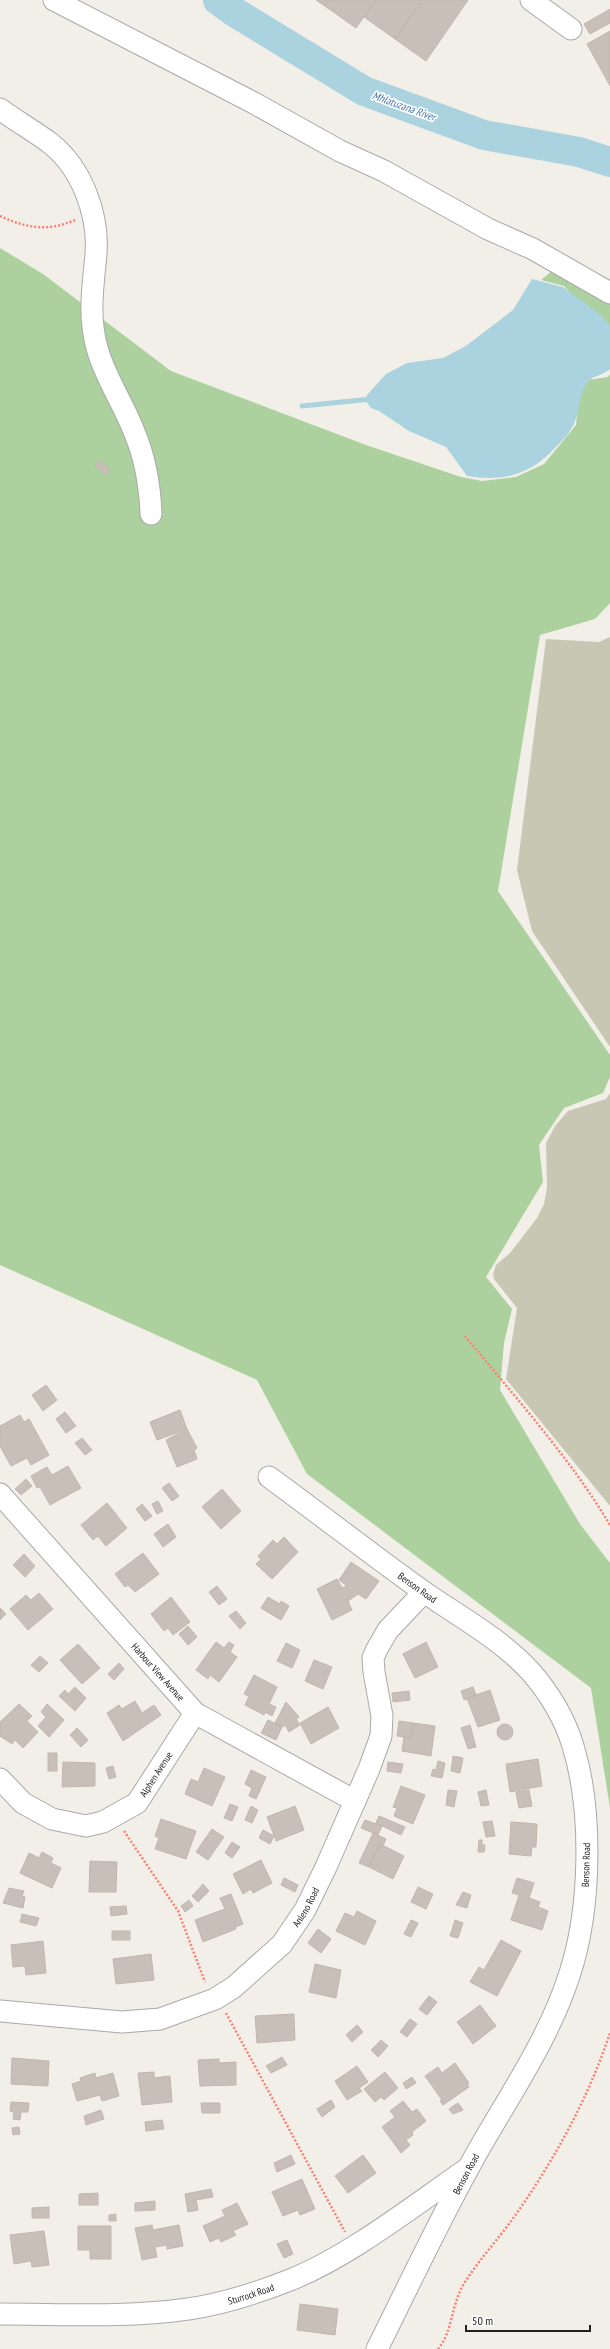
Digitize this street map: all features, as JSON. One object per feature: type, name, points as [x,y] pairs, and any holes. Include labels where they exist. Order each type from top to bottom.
[{"type":"street","points":[[54,0],[254,103],[340,152],[384,171],[488,229],[533,249],[610,293]]},
{"type":"street","points":[[532,0],[571,29]]},
{"type":"street","points":[[0,109],[51,144],[71,166],[81,184],[95,226],[96,247],[90,298],[93,327],[105,372],[135,434],[150,498],[152,514]]},
{"type":"street","name":"Benson Road","points":[[269,1477],[424,1592],[500,1643],[531,1672],[555,1705],[573,1744],[581,1781],[586,1832],[587,1875],[582,1917],[571,1973],[528,2067],[469,2167],[377,2349]]},
{"type":"street","name":"Harbour View Avenue","points":[[0,1494],[195,1714],[355,1801]]},
{"type":"street","name":"Anleno Road","points":[[0,2011],[122,2022],[160,2019],[215,1999],[251,1974],[282,1944],[305,1910],[355,1801],[381,1736],[382,1716],[373,1658],[388,1630],[424,1592]]},
{"type":"street","name":"Alphen Avenue","points":[[0,1779],[23,1804],[52,1819],[86,1826],[116,1817],[137,1804],[195,1714]]},
{"type":"street","name":"Sturrock Road","points":[[0,2314],[130,2313],[188,2309],[243,2297],[291,2280],[337,2257],[469,2167]]},
{"type":"path","points":[[0,216],[24,225],[42,229],[64,225],[91,212]]},
{"type":"path","points":[[465,1336],[566,1463],[610,1525]]},
{"type":"path","points":[[116,1817],[178,1911],[207,1986],[225,2011],[353,2246]]},
{"type":"path","points":[[438,2349],[448,2330],[456,2298],[465,2282],[519,2210],[550,2161],[588,2091],[610,2033]]},
{"type":"shaded area","points":[[610,637],[610,1047],[532,931],[517,870],[546,639],[599,642]]},
{"type":"shaded area","points":[[610,1093],[610,1506],[506,1379],[517,1308],[494,1279],[493,1274],[496,1265],[510,1253],[537,1218],[544,1204],[547,1188],[546,1143],[555,1126],[568,1111],[606,1099]]},
{"type":"green space","points":[[0,248],[43,274],[171,371],[366,445],[461,477],[482,481],[516,477],[544,464],[576,425],[579,395],[588,380],[608,377],[610,374],[610,603],[595,619],[540,635],[498,891],[610,1055],[610,1077],[603,1093],[564,1108],[539,1145],[543,1182],[486,1277],[512,1309],[504,1343],[500,1390],[580,1524],[610,1563],[610,1808],[591,1688],[307,1474],[257,1380],[0,1265]]},
{"type":"green space","points":[[553,270],[610,303],[610,336],[564,286],[541,280]]},
{"type":"water","points":[[532,279],[563,287],[600,314],[610,325],[610,369],[591,379],[587,383],[582,394],[576,419],[572,428],[558,445],[536,465],[504,477],[480,478],[467,476],[446,447],[409,431],[379,411],[371,408],[365,400],[367,395],[386,374],[407,363],[443,358],[466,346],[513,310]]},
{"type":"building","points":[[316,0],[329,0],[325,6]]},
{"type":"building","points":[[329,0],[376,0],[356,28],[325,6]]},
{"type":"building","points":[[376,0],[422,0],[395,39],[364,17]]},
{"type":"building","points":[[422,0],[468,0],[426,61],[395,39]]},
{"type":"building","points":[[610,9],[610,23],[590,34],[584,24]]},
{"type":"building","points":[[610,31],[610,86],[587,44]]},
{"type":"building","points":[[99,460],[110,470],[106,475],[95,465]]},
{"type":"building","points":[[46,1385],[57,1400],[43,1411],[32,1395]]},
{"type":"building","points":[[180,1410],[187,1429],[157,1440],[150,1422]]},
{"type":"building","points":[[65,1412],[76,1426],[66,1433],[56,1419]]},
{"type":"building","points":[[20,1415],[24,1422],[29,1419],[49,1455],[31,1465],[27,1458],[11,1466],[0,1446],[0,1426]]},
{"type":"building","points":[[187,1429],[197,1448],[194,1450],[197,1459],[177,1467],[166,1440]]},
{"type":"building","points":[[82,1438],[92,1450],[85,1455],[75,1443]]},
{"type":"building","points":[[68,1466],[81,1488],[50,1505],[40,1487],[37,1488],[31,1476],[47,1467],[52,1475]]},
{"type":"building","points":[[26,1479],[32,1486],[21,1495],[15,1489]]},
{"type":"building","points":[[169,1483],[179,1496],[172,1501],[162,1488]]},
{"type":"building","points":[[222,1489],[241,1511],[221,1529],[202,1507]]},
{"type":"building","points":[[158,1501],[163,1511],[157,1514],[152,1504]]},
{"type":"building","points":[[107,1503],[127,1528],[106,1546],[98,1536],[93,1540],[81,1525]]},
{"type":"building","points":[[142,1504],[152,1516],[145,1521],[136,1509]]},
{"type":"building","points":[[168,1524],[176,1537],[163,1547],[154,1534]]},
{"type":"building","points":[[284,1537],[298,1552],[272,1579],[256,1564],[261,1559],[258,1556],[273,1540],[277,1544]]},
{"type":"building","points":[[143,1553],[159,1574],[135,1592],[128,1585],[125,1587],[115,1574]]},
{"type":"building","points":[[24,1554],[35,1566],[25,1577],[13,1565]]},
{"type":"building","points":[[351,1562],[379,1581],[366,1599],[358,1594],[348,1601],[352,1610],[332,1620],[317,1589],[337,1579],[342,1588],[347,1586],[339,1580]]},
{"type":"building","points":[[217,1586],[227,1599],[219,1605],[209,1592]]},
{"type":"building","points":[[39,1593],[53,1609],[28,1630],[10,1609],[26,1595],[31,1600]]},
{"type":"building","points":[[171,1597],[190,1622],[173,1635],[168,1628],[164,1631],[151,1614]]},
{"type":"building","points":[[268,1597],[280,1604],[281,1601],[289,1606],[281,1620],[261,1608]]},
{"type":"building","points":[[0,1608],[6,1614],[0,1620]]},
{"type":"building","points":[[236,1611],[246,1623],[240,1629],[229,1616]]},
{"type":"building","points":[[188,1626],[197,1637],[188,1645],[179,1634]]},
{"type":"building","points":[[216,1642],[224,1648],[229,1642],[234,1645],[230,1652],[237,1657],[219,1682],[210,1675],[208,1679],[196,1670]]},
{"type":"building","points":[[426,1642],[438,1667],[415,1678],[403,1654]]},
{"type":"building","points":[[286,1643],[300,1650],[292,1668],[277,1661]]},
{"type":"building","points":[[78,1644],[100,1668],[82,1684],[60,1660]]},
{"type":"building","points":[[40,1656],[48,1663],[39,1672],[31,1665]]},
{"type":"building","points":[[314,1660],[332,1667],[323,1689],[305,1681]]},
{"type":"building","points":[[119,1663],[124,1669],[114,1680],[108,1674]]},
{"type":"building","points":[[254,1675],[277,1687],[269,1704],[276,1707],[272,1716],[265,1712],[264,1715],[245,1705],[249,1696],[244,1694]]},
{"type":"building","points":[[75,1687],[86,1698],[75,1711],[59,1696],[65,1690],[68,1694]]},
{"type":"building","points":[[473,1687],[476,1695],[464,1700],[461,1691]]},
{"type":"building","points":[[490,1690],[500,1720],[478,1727],[467,1698]]},
{"type":"building","points":[[409,1691],[410,1700],[393,1702],[392,1693]]},
{"type":"building","points":[[135,1701],[142,1713],[154,1705],[161,1715],[123,1741],[107,1713],[119,1705],[122,1709]]},
{"type":"building","points":[[286,1702],[299,1717],[296,1719],[300,1725],[289,1732],[285,1725],[283,1727],[275,1723]]},
{"type":"building","points":[[19,1704],[32,1716],[27,1721],[38,1732],[23,1748],[15,1740],[12,1744],[0,1736],[0,1722]]},
{"type":"building","points":[[47,1704],[64,1720],[49,1737],[38,1726],[46,1717],[41,1712]]},
{"type":"building","points":[[328,1707],[339,1728],[311,1744],[300,1723]]},
{"type":"building","points":[[268,1720],[282,1727],[276,1740],[261,1733]]},
{"type":"building","points":[[399,1721],[413,1723],[411,1738],[397,1736]]},
{"type":"building","points":[[413,1723],[435,1726],[431,1756],[402,1751],[404,1737],[411,1738]]},
{"type":"building","points":[[502,1724],[508,1724],[513,1729],[511,1738],[508,1740],[502,1740],[497,1735],[497,1729]]},
{"type":"building","points":[[470,1725],[476,1747],[468,1749],[461,1728]]},
{"type":"building","points":[[77,1728],[88,1740],[81,1747],[70,1735]]},
{"type":"building","points":[[48,1753],[57,1753],[57,1771],[48,1771]]},
{"type":"building","points":[[453,1756],[463,1758],[460,1773],[451,1771]]},
{"type":"building","points":[[538,1759],[542,1786],[510,1792],[506,1764]]},
{"type":"building","points":[[438,1761],[445,1763],[442,1778],[431,1776],[433,1769],[436,1770]]},
{"type":"building","points":[[63,1762],[95,1763],[95,1786],[62,1787]]},
{"type":"building","points":[[388,1762],[403,1764],[401,1773],[387,1771]]},
{"type":"building","points":[[113,1766],[116,1777],[109,1779],[106,1768]]},
{"type":"building","points":[[204,1768],[225,1777],[212,1806],[185,1794],[191,1779],[198,1782]]},
{"type":"building","points":[[251,1770],[266,1777],[256,1799],[249,1796],[252,1788],[245,1784]]},
{"type":"building","points":[[401,1786],[425,1795],[413,1824],[394,1816],[397,1808],[393,1807]]},
{"type":"building","points":[[448,1790],[457,1791],[454,1807],[446,1805]]},
{"type":"building","points":[[486,1790],[489,1805],[481,1806],[478,1792]]},
{"type":"building","points":[[529,1790],[532,1806],[519,1808],[516,1792]]},
{"type":"building","points":[[230,1804],[238,1807],[232,1821],[224,1818]]},
{"type":"building","points":[[251,1806],[258,1810],[252,1823],[245,1820]]},
{"type":"building","points":[[295,1806],[304,1830],[276,1841],[267,1817]]},
{"type":"building","points":[[379,1816],[405,1827],[401,1835],[376,1823]]},
{"type":"building","points":[[161,1819],[196,1831],[186,1859],[155,1849],[159,1838],[155,1836]]},
{"type":"building","points":[[365,1820],[382,1826],[378,1835],[361,1828]]},
{"type":"building","points":[[492,1821],[495,1836],[486,1837],[483,1822]]},
{"type":"building","points":[[511,1822],[537,1824],[536,1847],[532,1847],[531,1856],[509,1854]]},
{"type":"building","points":[[212,1829],[224,1837],[208,1860],[196,1852]]},
{"type":"building","points":[[263,1830],[274,1836],[270,1844],[259,1838]]},
{"type":"building","points":[[373,1833],[386,1839],[383,1846],[380,1844],[369,1867],[359,1863]]},
{"type":"building","points":[[479,1840],[482,1840],[482,1845],[485,1845],[484,1852],[478,1852]]},
{"type":"building","points":[[232,1842],[240,1847],[232,1858],[225,1853]]},
{"type":"building","points":[[380,1844],[404,1856],[393,1879],[369,1867]]},
{"type":"building","points":[[42,1852],[53,1858],[51,1863],[61,1868],[52,1888],[20,1873],[29,1853],[39,1858]]},
{"type":"building","points":[[261,1860],[272,1883],[253,1893],[251,1889],[243,1894],[233,1874]]},
{"type":"building","points":[[90,1861],[117,1862],[116,1892],[89,1892]]},
{"type":"building","points":[[284,1878],[298,1885],[295,1892],[281,1885]]},
{"type":"building","points":[[517,1878],[534,1883],[529,1898],[540,1902],[538,1907],[548,1911],[542,1930],[511,1920],[519,1895],[512,1893]]},
{"type":"building","points":[[203,1884],[209,1891],[198,1902],[192,1896]]},
{"type":"building","points":[[418,1887],[433,1894],[426,1909],[411,1902]]},
{"type":"building","points":[[9,1888],[24,1891],[22,1896],[25,1897],[23,1908],[3,1903]]},
{"type":"building","points":[[463,1892],[471,1895],[467,1908],[456,1905]]},
{"type":"building","points":[[231,1894],[243,1924],[235,1927],[236,1929],[203,1942],[195,1920],[225,1909],[220,1898]]},
{"type":"building","points":[[189,1900],[193,1906],[185,1912],[181,1906]]},
{"type":"building","points":[[126,1906],[127,1914],[111,1916],[110,1907]]},
{"type":"building","points":[[357,1911],[376,1921],[365,1945],[336,1931],[345,1913],[354,1917]]},
{"type":"building","points":[[22,1914],[39,1918],[36,1926],[20,1922]]},
{"type":"building","points":[[411,1920],[418,1923],[411,1937],[404,1934]]},
{"type":"building","points":[[455,1920],[463,1923],[458,1938],[450,1936]]},
{"type":"building","points":[[318,1929],[331,1939],[321,1953],[308,1943]]},
{"type":"building","points":[[112,1931],[130,1931],[130,1940],[112,1940]]},
{"type":"building","points":[[501,1940],[521,1951],[497,1996],[470,1982],[479,1967],[484,1970]]},
{"type":"building","points":[[43,1941],[46,1973],[26,1975],[25,1966],[13,1967],[11,1945]]},
{"type":"building","points":[[151,1954],[154,1980],[116,1984],[113,1959]]},
{"type":"building","points":[[315,1964],[341,1970],[336,1998],[309,1992]]},
{"type":"building","points":[[429,1996],[437,2002],[427,2015],[419,2009]]},
{"type":"building","points":[[480,2005],[496,2026],[473,2044],[457,2022]]},
{"type":"building","points":[[294,2014],[295,2040],[257,2043],[255,2016]]},
{"type":"building","points":[[410,2019],[417,2024],[407,2037],[400,2032]]},
{"type":"building","points":[[357,2025],[363,2032],[352,2042],[346,2035]]},
{"type":"building","points":[[381,2040],[388,2046],[378,2057],[371,2050]]},
{"type":"building","points":[[282,2057],[287,2065],[271,2073],[266,2066]]},
{"type":"building","points":[[12,2058],[49,2061],[48,2086],[11,2084]]},
{"type":"building","points":[[219,2059],[219,2063],[236,2062],[236,2085],[200,2086],[198,2060]]},
{"type":"building","points":[[455,2063],[469,2083],[467,2084],[469,2087],[443,2105],[440,2101],[442,2100],[425,2076],[438,2067],[442,2073]]},
{"type":"building","points":[[357,2066],[368,2082],[359,2088],[362,2091],[347,2100],[335,2081]]},
{"type":"building","points":[[154,2072],[154,2078],[170,2076],[172,2102],[142,2105],[138,2073]]},
{"type":"building","points":[[385,2072],[398,2088],[384,2100],[381,2097],[375,2102],[364,2089]]},
{"type":"building","points":[[95,2073],[96,2078],[113,2073],[119,2096],[102,2101],[100,2095],[77,2101],[72,2084],[81,2081],[80,2078]]},
{"type":"building","points":[[412,2077],[416,2083],[406,2089],[403,2083]]},
{"type":"building","points":[[331,2100],[335,2107],[322,2117],[317,2109]]},
{"type":"building","points":[[403,2101],[412,2112],[417,2109],[426,2121],[412,2132],[413,2135],[406,2140],[410,2145],[401,2153],[382,2127],[395,2117],[390,2111]]},
{"type":"building","points":[[11,2102],[29,2103],[28,2112],[21,2112],[20,2120],[13,2119],[14,2112],[10,2111]]},
{"type":"building","points":[[201,2103],[220,2103],[220,2113],[202,2113]]},
{"type":"building","points":[[458,2103],[463,2110],[453,2114],[449,2109]]},
{"type":"building","points":[[101,2110],[104,2119],[86,2125],[84,2116]]},
{"type":"building","points":[[162,2120],[164,2129],[146,2131],[145,2122]]},
{"type":"building","points":[[19,2127],[20,2134],[13,2135],[12,2128]]},
{"type":"building","points":[[291,2155],[295,2164],[277,2172],[274,2163]]},
{"type":"building","points":[[363,2155],[376,2173],[348,2193],[335,2176]]},
{"type":"building","points":[[302,2179],[315,2209],[300,2215],[298,2210],[283,2216],[272,2192]]},
{"type":"building","points":[[211,2189],[213,2197],[196,2200],[198,2210],[188,2212],[185,2194]]},
{"type":"building","points":[[98,2193],[98,2205],[79,2205],[79,2194]]},
{"type":"building","points":[[155,2201],[155,2210],[135,2211],[135,2203]]},
{"type":"building","points":[[237,2203],[248,2224],[233,2231],[236,2235],[221,2242],[219,2238],[210,2242],[203,2226],[225,2216],[222,2210]]},
{"type":"building","points":[[49,2207],[49,2218],[32,2218],[32,2208]]},
{"type":"building","points":[[116,2214],[116,2221],[109,2221],[109,2215]]},
{"type":"building","points":[[152,2225],[153,2230],[179,2225],[183,2246],[167,2249],[167,2245],[155,2247],[157,2257],[142,2260],[135,2228]]},
{"type":"building","points":[[78,2226],[111,2226],[111,2259],[90,2259],[90,2250],[78,2250]]},
{"type":"building","points":[[44,2231],[49,2265],[32,2267],[31,2261],[14,2264],[10,2235]]},
{"type":"building","points":[[287,2240],[293,2254],[284,2258],[277,2244]]},
{"type":"building","points":[[300,2304],[338,2309],[335,2335],[297,2330]]},
{"type":"waterway","name":"Mhlatuzana River","points":[[218,0],[236,13],[364,91],[484,135],[579,152],[610,162]]},
{"type":"waterway","points":[[302,406],[371,399]]}]
